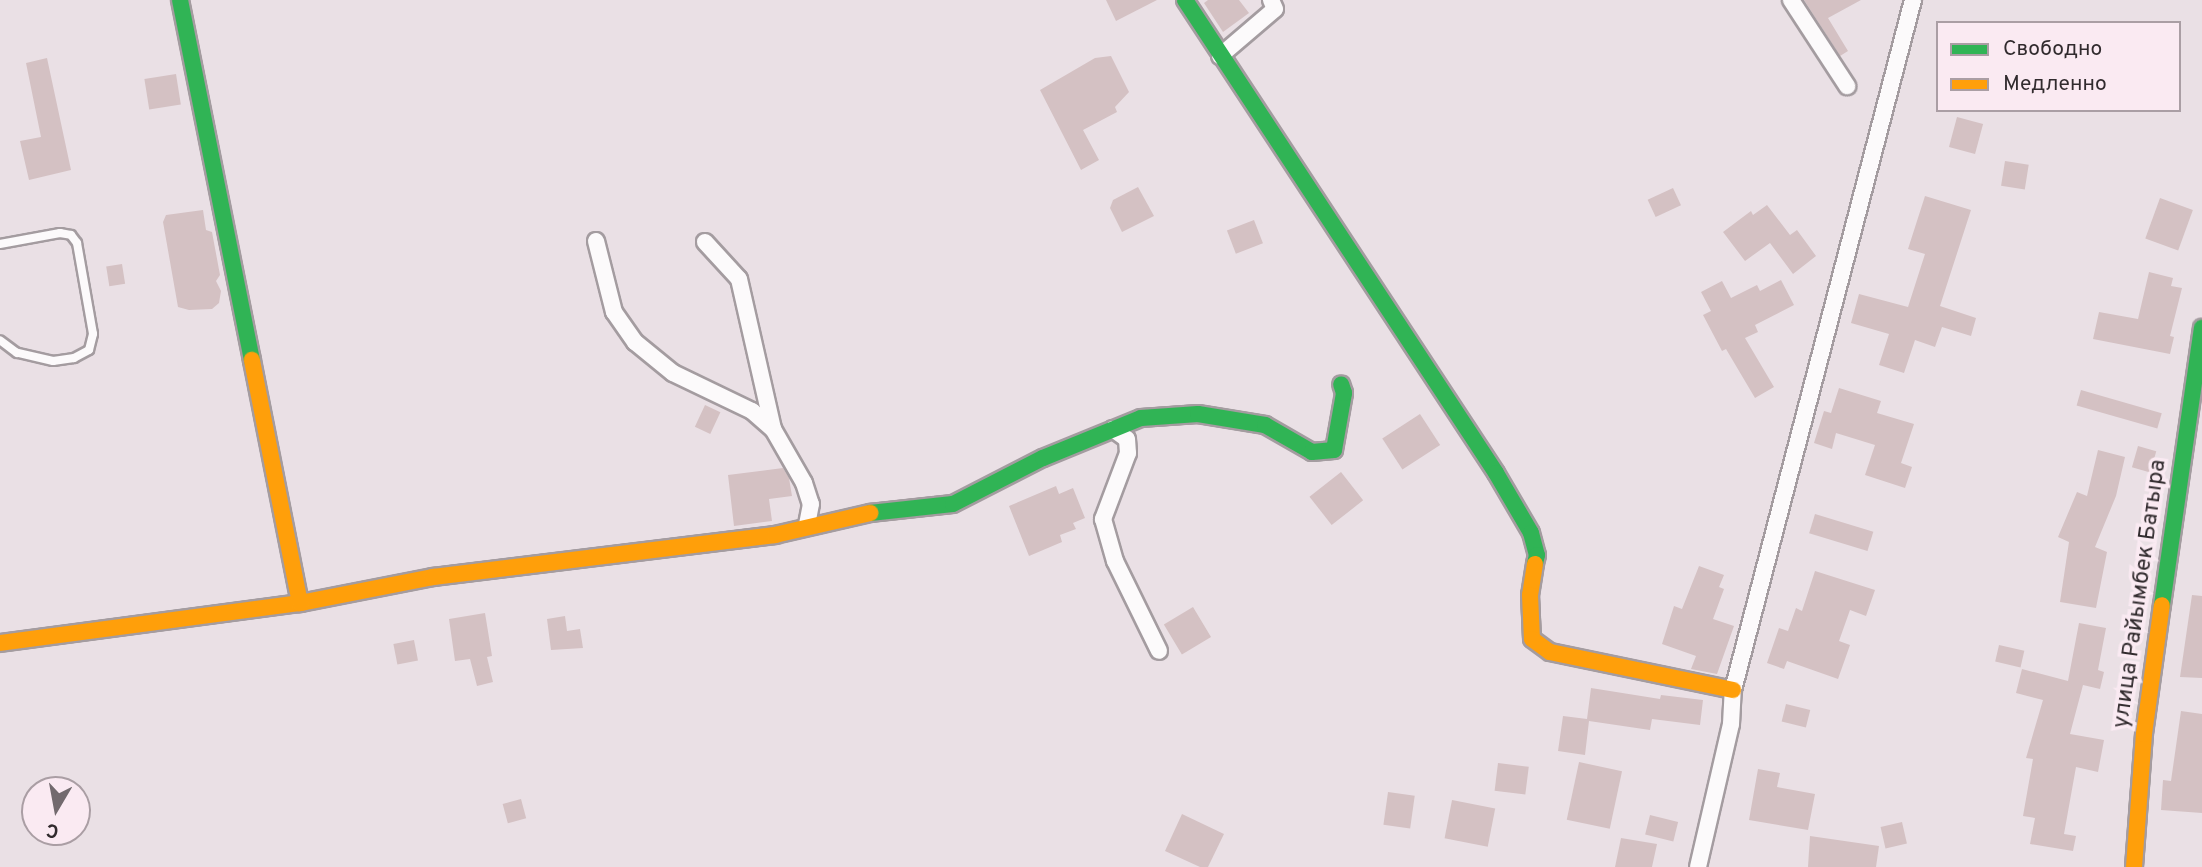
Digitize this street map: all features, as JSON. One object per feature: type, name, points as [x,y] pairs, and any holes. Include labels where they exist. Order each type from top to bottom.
[{"type":"street","points":[[180,0],[300,603]]},
{"type":"street","points":[[1185,0],[1489,462],[1531,533],[1537,555],[1531,595],[1532,639],[1550,652],[1712,688],[1733,690]]},
{"type":"street","points":[[1220,56],[1275,9],[1271,0]]},
{"type":"street","points":[[1791,0],[1847,86]]},
{"type":"street","points":[[1698,867],[1731,724],[1733,690],[1913,0]]},
{"type":"street","points":[[596,241],[614,312],[635,342],[673,373],[752,411],[773,429]]},
{"type":"street","points":[[705,242],[739,279],[773,429],[804,483],[811,504],[807,525]]},
{"type":"street","name":"улица Райымбек Батыра","points":[[2134,867],[2144,734],[2202,328]]},
{"type":"street","points":[[0,643],[300,603],[433,577],[775,535],[807,525],[883,510],[953,504],[1043,457],[1141,418],[1198,414],[1265,425],[1312,452],[1334,450],[1344,393],[1341,384]]},
{"type":"street","points":[[1113,429],[1127,439],[1128,453],[1102,519],[1115,561],[1158,651]]},
{"type":"lane","points":[[0,244],[60,233],[71,235],[77,243],[93,334],[89,350],[74,358],[53,361],[17,353],[0,340]]},
{"type":"building","points":[[1106,0],[1157,0],[1116,21]]},
{"type":"building","points":[[1208,0],[1239,0],[1249,13],[1223,32],[1204,3]]},
{"type":"building","points":[[1804,0],[1861,0],[1828,18],[1848,51],[1840,56]]},
{"type":"building","points":[[1111,56],[1129,92],[1115,107],[1117,112],[1083,130],[1099,160],[1081,170],[1040,90],[1095,58]]},
{"type":"building","points":[[47,58],[71,170],[29,180],[20,141],[41,137],[26,63]]},
{"type":"building","points":[[176,74],[181,105],[149,110],[144,79]]},
{"type":"building","points":[[1957,117],[1983,124],[1975,154],[1949,147]]},
{"type":"building","points":[[2005,161],[2029,165],[2025,189],[2001,186]]},
{"type":"building","points":[[1138,187],[1154,216],[1122,232],[1110,208],[1113,200]]},
{"type":"building","points":[[1673,188],[1681,205],[1656,217],[1648,200]]},
{"type":"building","points":[[1925,196],[1971,210],[1940,306],[1976,318],[1971,336],[1942,327],[1935,347],[1915,340],[1904,373],[1879,365],[1889,334],[1851,323],[1859,294],[1908,307],[1925,254],[1908,249]]},
{"type":"building","points":[[2160,198],[2193,210],[2178,250],[2145,238]]},
{"type":"building","points":[[1767,205],[1790,235],[1797,230],[1816,256],[1793,274],[1770,243],[1745,261],[1723,232],[1751,211],[1753,215]]},
{"type":"building","points":[[203,210],[206,230],[212,232],[220,275],[216,281],[221,291],[219,303],[212,309],[189,310],[178,307],[163,222],[166,215]]},
{"type":"building","points":[[1254,220],[1263,243],[1236,254],[1227,230]]},
{"type":"building","points":[[122,264],[125,284],[109,286],[106,267]]},
{"type":"building","points":[[2149,272],[2173,278],[2171,286],[2182,288],[2170,336],[2174,337],[2170,354],[2093,339],[2099,312],[2138,319]]},
{"type":"building","points":[[1781,280],[1794,305],[1755,325],[1758,332],[1745,338],[1774,387],[1755,398],[1726,349],[1722,351],[1703,315],[1711,311],[1701,292],[1722,281],[1731,298],[1757,285],[1760,291]]},
{"type":"building","points":[[1839,388],[1881,401],[1877,413],[1914,424],[1901,463],[1912,467],[1905,488],[1865,475],[1875,445],[1836,433],[1832,449],[1814,443],[1824,411],[1831,413]]},
{"type":"building","points":[[2081,390],[2162,413],[2157,429],[2077,405]]},
{"type":"building","points":[[705,405],[720,412],[710,434],[695,427]]},
{"type":"building","points":[[1420,414],[1440,445],[1402,470],[1382,439]]},
{"type":"building","points":[[2138,446],[2156,451],[2150,472],[2132,467]]},
{"type":"building","points":[[2098,450],[2125,457],[2116,496],[2095,547],[2107,552],[2096,608],[2060,602],[2069,542],[2058,537],[2077,492],[2087,496]]},
{"type":"building","points":[[783,468],[789,478],[792,496],[769,499],[772,521],[734,526],[728,475]]},
{"type":"building","points":[[1341,472],[1363,500],[1332,525],[1309,497]]},
{"type":"building","points":[[1056,486],[1059,494],[1073,488],[1085,518],[1073,523],[1076,529],[1060,535],[1062,542],[1029,556],[1009,506]]},
{"type":"building","points":[[1815,514],[1873,532],[1867,551],[1809,533]]},
{"type":"building","points":[[1699,566],[1724,575],[1719,587],[1724,589],[1713,619],[1734,626],[1717,674],[1691,669],[1696,656],[1662,644],[1674,606],[1682,609]]},
{"type":"building","points":[[1815,571],[1875,590],[1866,616],[1850,610],[1839,641],[1850,645],[1838,679],[1787,661],[1784,669],[1767,663],[1779,628],[1788,631],[1796,608],[1802,611]]},
{"type":"building","points":[[2192,595],[2202,596],[2202,678],[2180,677]]},
{"type":"building","points":[[1193,607],[1211,637],[1182,655],[1164,625]]},
{"type":"building","points":[[485,613],[492,656],[487,657],[493,682],[477,686],[470,659],[455,661],[449,619]]},
{"type":"building","points":[[565,616],[567,631],[580,629],[583,648],[551,650],[547,619]]},
{"type":"building","points":[[2079,623],[2106,628],[2098,670],[2104,672],[2100,689],[2083,685],[2070,734],[2104,740],[2098,772],[2076,767],[2064,834],[2076,836],[2073,851],[2030,844],[2035,818],[2023,816],[2033,759],[2026,758],[2043,700],[2016,693],[2022,669],[2068,681]]},
{"type":"building","points":[[414,640],[418,661],[397,665],[393,644]]},
{"type":"building","points":[[1999,645],[2024,651],[2021,667],[1995,662]]},
{"type":"building","points":[[1591,688],[1660,699],[1661,695],[1703,700],[1700,725],[1652,719],[1650,730],[1589,721],[1585,755],[1558,751],[1563,716],[1587,719]]},
{"type":"building","points":[[1786,704],[1810,710],[1806,728],[1782,721]]},
{"type":"building","points":[[2181,711],[2202,714],[2202,813],[2161,810],[2163,780],[2171,781]]},
{"type":"building","points":[[1579,762],[1622,771],[1610,829],[1567,820]]},
{"type":"building","points":[[1498,763],[1529,767],[1525,795],[1495,791]]},
{"type":"building","points":[[1758,769],[1780,773],[1777,787],[1815,794],[1808,830],[1749,820]]},
{"type":"building","points":[[1388,792],[1415,796],[1410,828],[1383,825]]},
{"type":"building","points":[[521,799],[526,818],[508,823],[503,804]]},
{"type":"building","points":[[1452,800],[1495,808],[1488,847],[1445,838]]},
{"type":"building","points":[[1182,814],[1224,834],[1208,867],[1200,867],[1165,851]]},
{"type":"building","points":[[1650,815],[1678,822],[1673,841],[1645,834]]},
{"type":"building","points":[[1902,822],[1907,843],[1886,848],[1881,827]]},
{"type":"building","points":[[1810,836],[1879,846],[1876,867],[1808,867]]},
{"type":"building","points":[[1621,838],[1657,844],[1652,867],[1615,867]]},
{"type":"traffic: fast","points":[[180,0],[252,360]]},
{"type":"traffic: fast","points":[[1185,0],[1496,473],[1531,533],[1537,555],[1535,564]]},
{"type":"traffic: fast","points":[[2162,605],[2202,328]]},
{"type":"traffic: fast","points":[[870,513],[953,504],[1043,458],[1141,418],[1198,414],[1265,425],[1312,452],[1334,450],[1344,393],[1341,384]]},
{"type":"traffic: slow","points":[[0,643],[300,603],[252,360]]},
{"type":"traffic: slow","points":[[300,603],[433,577],[775,535],[870,513]]},
{"type":"traffic: slow","points":[[1535,564],[1530,595],[1532,639],[1550,652],[1733,690]]},
{"type":"traffic: slow","points":[[2134,867],[2144,734],[2162,605]]}]
